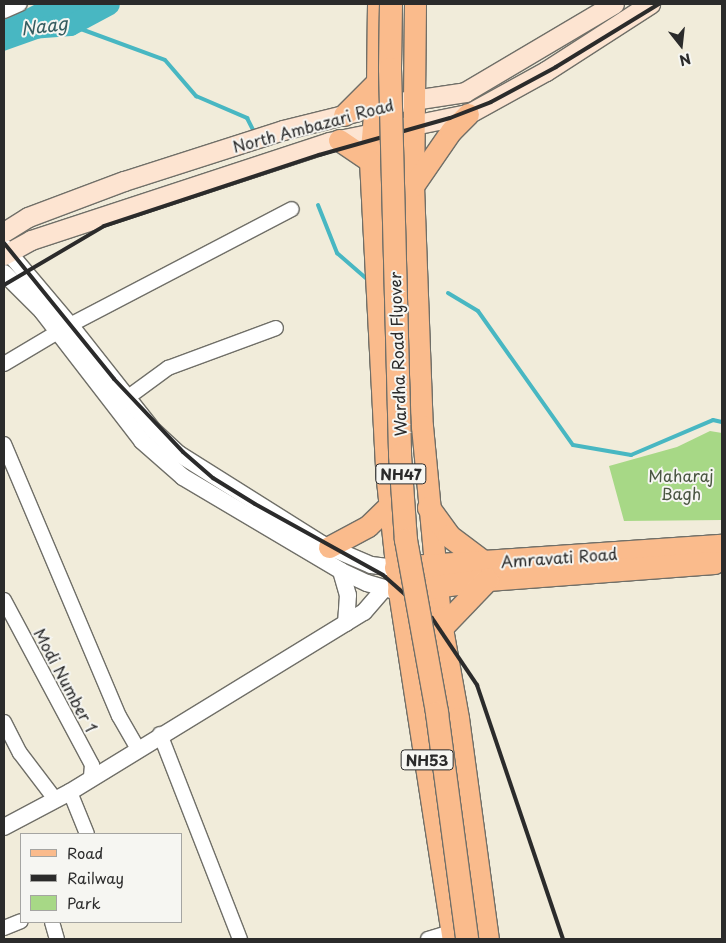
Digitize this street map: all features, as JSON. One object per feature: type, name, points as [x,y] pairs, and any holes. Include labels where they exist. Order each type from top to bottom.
[{"type":"highway","name":"Wardha Road Flyover","points":[[391,4],[390,69],[400,456],[406,540],[437,713],[457,937]]},
{"type":"highway","name":"Wardha Road Flyover","points":[[404,4],[402,103],[412,474],[422,569],[483,933]]},
{"type":"highway","points":[[430,508],[449,536],[487,571],[442,628]]},
{"type":"highway","name":"Amravati Road","points":[[394,583],[436,576],[722,546]]},
{"type":"highway","name":"Amravati Road","points":[[487,571],[722,562]]},
{"type":"main road","points":[[378,4],[376,106],[370,161],[394,583]]},
{"type":"main road","points":[[415,4],[413,186],[422,426],[436,576]]},
{"type":"main road","name":"North Ambazari Road","points":[[4,232],[28,217],[124,181],[284,130],[376,106],[465,92],[614,4]]},
{"type":"main road","name":"North Ambazari Road","points":[[5,251],[31,240],[339,140],[468,114],[546,71],[650,4]]},
{"type":"main road","points":[[344,115],[377,82]]},
{"type":"main road","points":[[413,186],[451,131],[468,114]]},
{"type":"main road","points":[[339,140],[370,161]]},
{"type":"main road","points":[[329,547],[368,526],[390,506]]},
{"type":"main road","name":"NH53","points":[[436,576],[483,933]]},
{"type":"main road","name":"NH53","points":[[394,583],[457,937]]},
{"type":"street","points":[[4,11],[20,4]]},
{"type":"street","points":[[4,364],[64,329],[292,209]]},
{"type":"street","points":[[5,251],[64,329],[142,441],[183,477],[341,571],[394,583]]},
{"type":"street","points":[[4,273],[64,329],[127,398],[153,430],[180,454],[232,490],[329,547],[371,565],[394,583]]},
{"type":"street","points":[[127,398],[168,368],[276,328]]},
{"type":"street","points":[[4,444],[119,716],[138,749]]},
{"type":"street","points":[[341,571],[348,595],[346,623]]},
{"type":"street","points":[[4,827],[70,792],[91,776],[364,612],[394,583]]},
{"type":"street","name":"Modi Number 1","points":[[4,600],[92,765],[91,776]]},
{"type":"street","points":[[4,722],[20,753],[55,799]]},
{"type":"street","points":[[160,734],[240,939]]},
{"type":"street","points":[[70,792],[87,833]]},
{"type":"street","points":[[4,928],[20,921]]},
{"type":"street","points":[[52,923],[57,939]]},
{"type":"street","points":[[428,939],[483,933]]},
{"type":"green space","name":"Maharaj Bagh","points":[[710,431],[722,433],[722,520],[624,521],[609,466],[677,447]]},
{"type":"water","points":[[36,4],[107,4],[66,29],[4,51],[4,20]]},
{"type":"waterway","name":"Naag","points":[[4,30],[70,25],[109,4]]},
{"type":"waterway","points":[[70,25],[165,60],[196,96],[247,118],[254,132]]},
{"type":"waterway","points":[[318,205],[337,253],[367,279]]},
{"type":"waterway","points":[[448,293],[478,311],[573,445],[631,455],[713,420],[722,422]]},
{"type":"railway","points":[[4,285],[104,226],[319,155],[450,118],[491,102],[556,67],[659,4]]},
{"type":"railway","points":[[4,243],[114,379],[183,452],[213,478],[255,504],[383,575],[432,618],[477,685],[563,939]]}]
